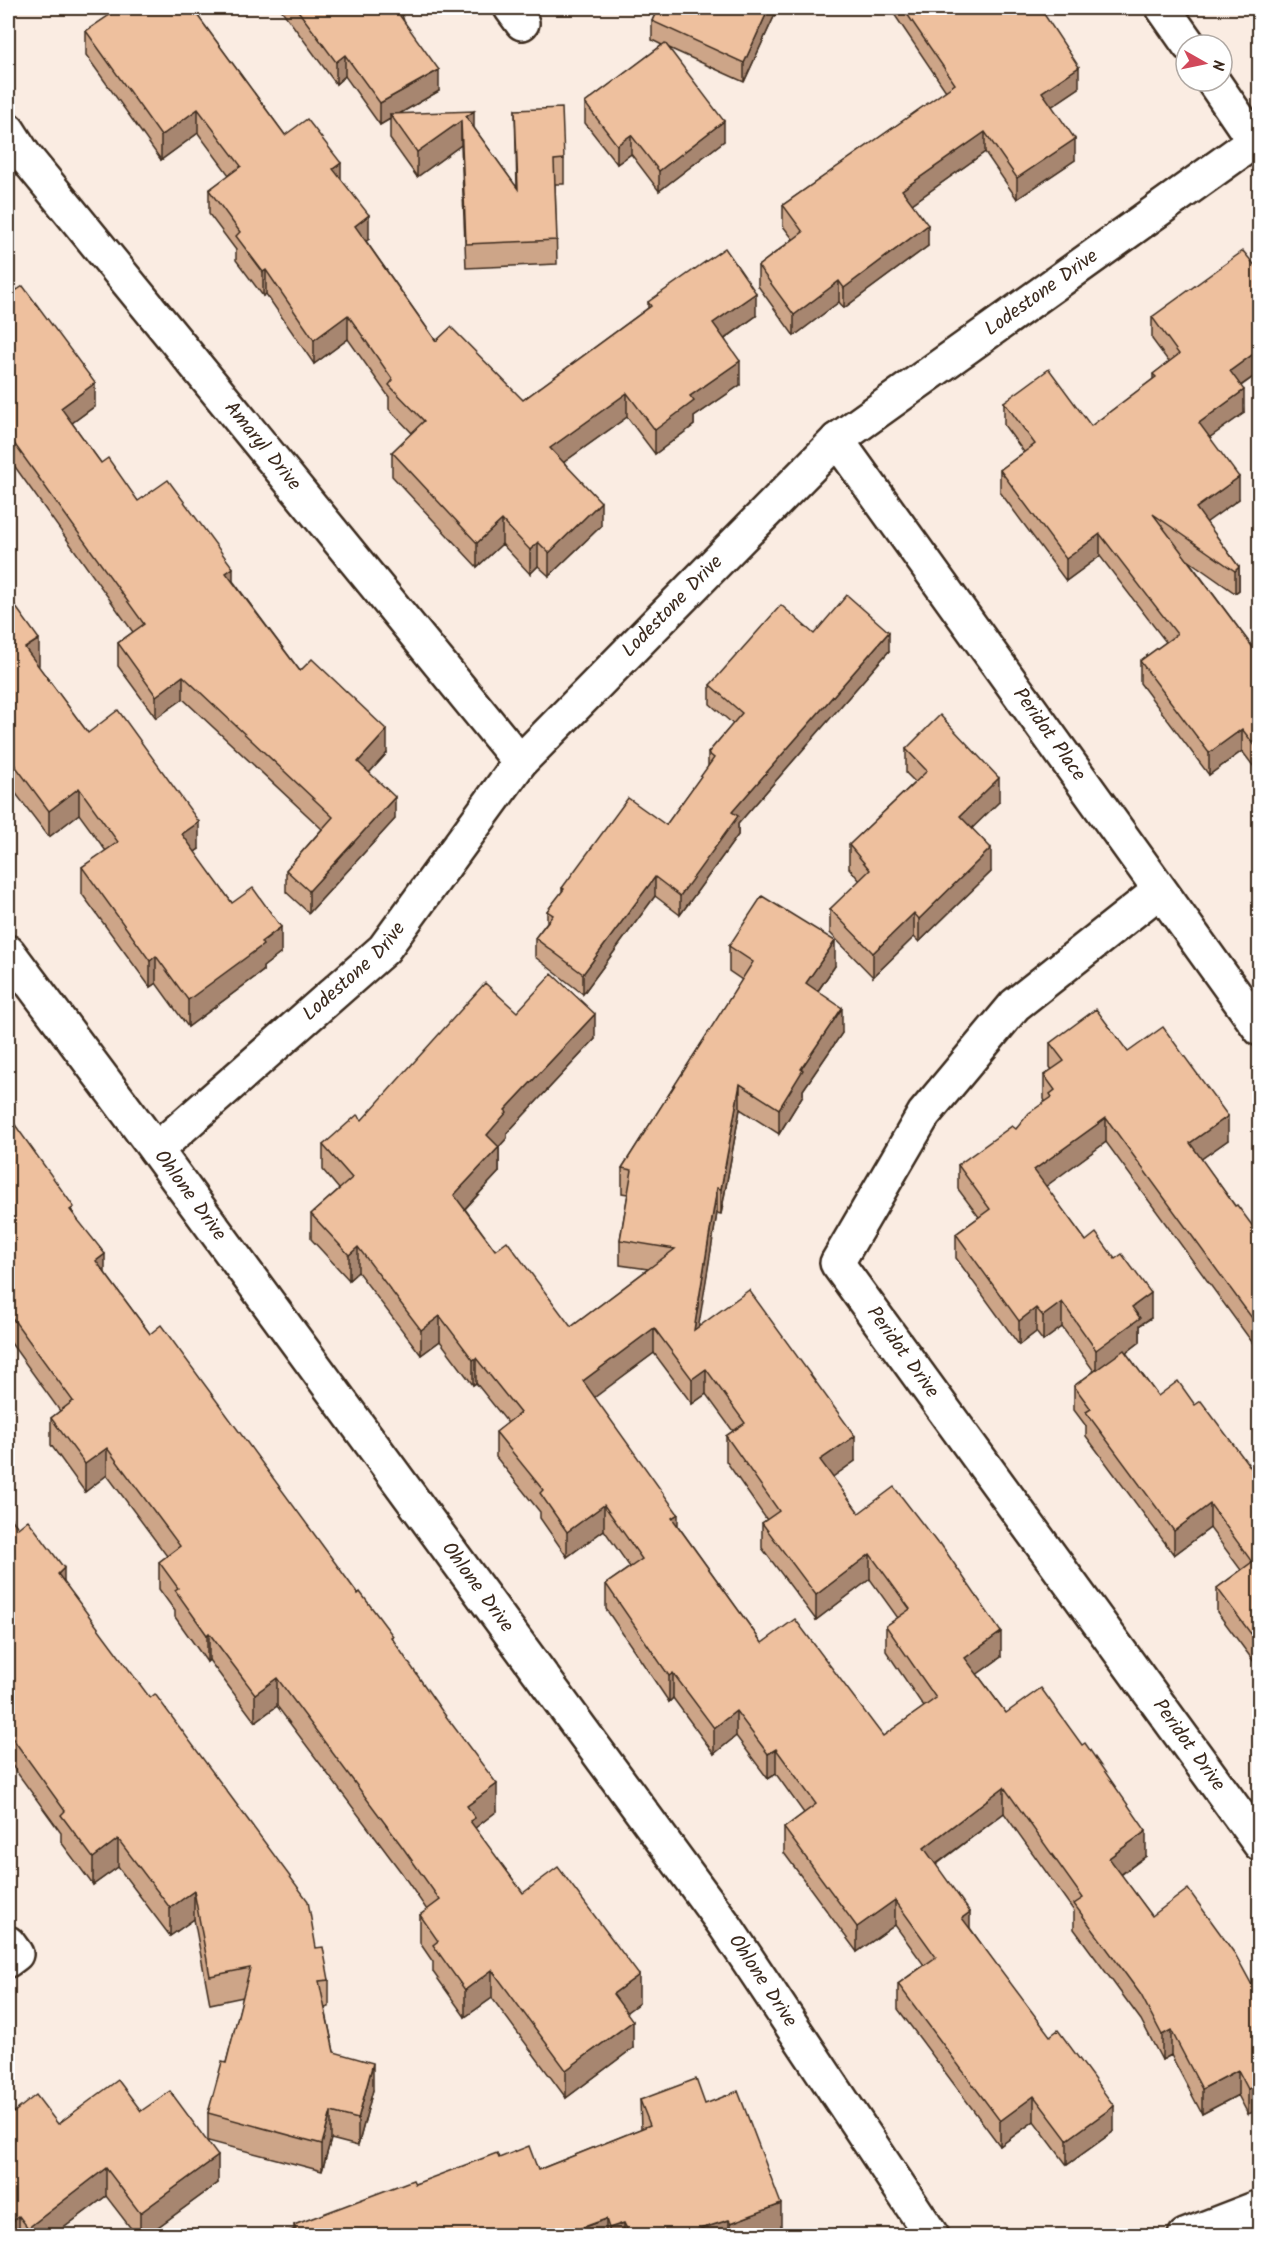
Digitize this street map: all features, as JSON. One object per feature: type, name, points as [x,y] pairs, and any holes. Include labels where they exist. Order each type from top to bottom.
[{"type":"street","points":[[1163,8],[1181,33]]},
{"type":"street","points":[[1222,93],[1257,139]]},
{"type":"street","name":"Amaryl Drive","points":[[8,130],[24,155],[520,762]]},
{"type":"street","name":"Lodestone Drive","points":[[156,1150],[384,949],[520,762],[837,440],[1257,139]]},
{"type":"street","name":"Peridot Place","points":[[837,440],[1260,1029]]},
{"type":"street","name":"Peridot Drive","points":[[1159,891],[1015,1005],[924,1114],[837,1263],[1260,1844]]},
{"type":"street","name":"Ohlone Drive","points":[[8,952],[726,1927],[932,2235]]},
{"type":"street","points":[[8,1943],[16,1954],[8,1960]]},
{"type":"street","points":[[1185,2235],[1260,2207]]},
{"type":"building","points":[[120,8],[192,8],[285,135],[307,119],[341,163],[333,169],[369,215],[355,226],[436,341],[451,327],[523,400],[651,306],[648,302],[725,248],[756,293],[713,323],[740,361],[690,396],[694,401],[655,430],[627,393],[550,448],[601,502],[549,553],[538,542],[530,550],[502,520],[477,543],[392,452],[424,421],[389,385],[393,380],[348,315],[314,340],[266,270],[263,272],[236,236],[240,232],[209,190],[241,166],[198,109],[161,136],[86,31]]},
{"type":"building","points":[[296,8],[400,8],[404,13],[400,16],[439,70],[380,103],[345,55],[336,62]]},
{"type":"building","points":[[658,8],[769,8],[744,63],[652,21]]},
{"type":"building","points":[[903,8],[1040,8],[1079,67],[1042,92],[1075,139],[1017,178],[985,132],[902,190],[928,225],[844,288],[839,281],[794,315],[758,266],[803,232],[783,205],[955,84]]},
{"type":"building","points":[[665,43],[724,121],[659,171],[631,135],[617,145],[585,103]]},
{"type":"building","points":[[562,108],[564,159],[554,160],[557,240],[466,244],[461,121],[417,152],[390,114],[474,111],[466,117],[518,189],[515,110]]},
{"type":"building","points":[[1243,251],[1257,268],[1260,266],[1260,349],[1230,371],[1244,390],[1199,423],[1239,477],[1196,508],[1239,567],[1235,571],[1153,514],[1260,657],[1260,752],[1242,729],[1209,753],[1140,661],[1177,634],[1100,534],[1066,559],[1000,470],[1035,444],[1004,402],[1049,369],[1091,426],[1156,377],[1153,374],[1179,354],[1152,317]]},
{"type":"building","points":[[8,277],[17,290],[23,286],[95,383],[61,408],[101,463],[108,458],[138,501],[168,480],[233,568],[226,573],[300,671],[312,659],[387,730],[358,762],[395,797],[309,891],[286,870],[333,817],[183,676],[156,696],[118,643],[144,624],[8,435]]},
{"type":"building","points":[[847,595],[889,632],[732,812],[738,816],[680,896],[655,877],[583,974],[535,938],[553,915],[547,911],[564,889],[562,888],[628,798],[666,825],[714,758],[708,753],[742,713],[710,685],[781,605],[814,634]]},
{"type":"building","points":[[8,596],[39,639],[25,648],[88,733],[118,710],[199,822],[182,834],[232,903],[253,888],[281,927],[261,942],[263,945],[188,1000],[156,956],[150,961],[82,867],[118,842],[79,788],[49,811],[14,764],[8,769]]},
{"type":"building","points":[[940,715],[999,778],[960,816],[991,848],[919,919],[914,913],[873,953],[830,909],[870,870],[849,845],[927,771],[906,749]]},
{"type":"building","points":[[762,896],[835,941],[806,983],[842,1008],[801,1069],[803,1070],[779,1109],[740,1084],[721,1189],[717,1188],[694,1330],[749,1290],[855,1436],[820,1460],[859,1513],[894,1487],[938,1544],[940,1543],[1001,1632],[965,1658],[1006,1713],[1041,1688],[1082,1745],[1085,1743],[1146,1831],[1109,1858],[1152,1916],[1188,1889],[1235,1954],[1260,2000],[1260,2085],[1248,2089],[1238,2070],[1202,2089],[1171,2030],[1162,2035],[1141,1995],[1074,1904],[1083,1898],[1004,1787],[924,1848],[970,1912],[962,1918],[1050,2036],[1058,2030],[1114,2106],[1067,2140],[1034,2096],[1000,2121],[898,1984],[936,1957],[895,1900],[857,1927],[784,1828],[816,1804],[776,1749],[768,1754],[736,1711],[714,1728],[673,1673],[669,1676],[606,1584],[642,1559],[604,1505],[567,1532],[540,1493],[543,1490],[496,1432],[520,1413],[476,1358],[473,1360],[440,1316],[421,1330],[358,1247],[349,1255],[311,1214],[352,1178],[323,1145],[357,1115],[362,1120],[485,983],[517,1012],[552,974],[595,1014],[505,1110],[507,1112],[487,1135],[499,1147],[454,1195],[495,1250],[507,1241],[571,1327],[675,1249],[620,1240],[632,1170],[622,1168],[753,962],[729,946]],"holes":[[[654,1328],[692,1379],[706,1369],[745,1423],[726,1436],[779,1511],[762,1523],[816,1595],[870,1554],[910,1609],[886,1626],[936,1698],[883,1736],[795,1619],[762,1643],[672,1518],[678,1514],[583,1381]]]},
{"type":"building","points":[[1096,1009],[1128,1052],[1163,1027],[1228,1116],[1190,1143],[1235,1206],[1237,1205],[1260,1236],[1260,1329],[1106,1118],[1034,1170],[1086,1241],[1096,1233],[1115,1259],[1122,1254],[1151,1293],[1132,1307],[1140,1318],[1096,1350],[1062,1302],[1043,1316],[1036,1308],[1019,1321],[956,1234],[990,1209],[958,1165],[1012,1126],[1016,1129],[1029,1113],[1052,1097],[1050,1094],[1055,1090],[1044,1075],[1064,1061],[1050,1043]]},
{"type":"building","points":[[8,1108],[13,1116],[10,1118],[74,1207],[70,1210],[105,1254],[96,1261],[150,1334],[161,1325],[358,1594],[360,1592],[393,1636],[391,1637],[442,1711],[497,1784],[467,1806],[475,1818],[470,1821],[523,1893],[558,1867],[639,1975],[613,1994],[633,2021],[566,2070],[492,1970],[465,1990],[433,1945],[438,1941],[420,1915],[440,1900],[401,1845],[277,1678],[255,1694],[209,1633],[207,1635],[175,1590],[178,1588],[159,1562],[180,1546],[107,1448],[85,1464],[51,1418],[73,1401],[8,1312]]},
{"type":"building","points":[[1124,1350],[1158,1396],[1178,1381],[1195,1405],[1201,1401],[1260,1480],[1260,1646],[1217,1588],[1252,1562],[1210,1504],[1174,1531],[1086,1412],[1091,1409],[1074,1386]]},
{"type":"building","points":[[8,1514],[18,1528],[28,1520],[64,1568],[58,1574],[150,1698],[155,1694],[308,1901],[316,1948],[323,1947],[329,1980],[319,1981],[334,2052],[373,2063],[358,2119],[331,2112],[322,2144],[208,2113],[222,2062],[226,2063],[250,1968],[210,1976],[194,1891],[170,1908],[118,1839],[93,1858],[61,1815],[65,1811],[8,1732]]},
{"type":"building","points":[[696,2079],[705,2104],[738,2091],[781,2204],[731,2223],[729,2220],[681,2235],[630,2235],[624,2223],[609,2228],[606,2219],[562,2235],[279,2235],[296,2229],[294,2225],[413,2180],[415,2184],[497,2153],[499,2158],[529,2146],[538,2170],[650,2125],[640,2100]]},
{"type":"building","points":[[118,2080],[141,2111],[170,2091],[218,2156],[140,2213],[106,2168],[28,2228],[19,2216],[8,2225],[8,2117],[36,2095],[58,2124]]}]
